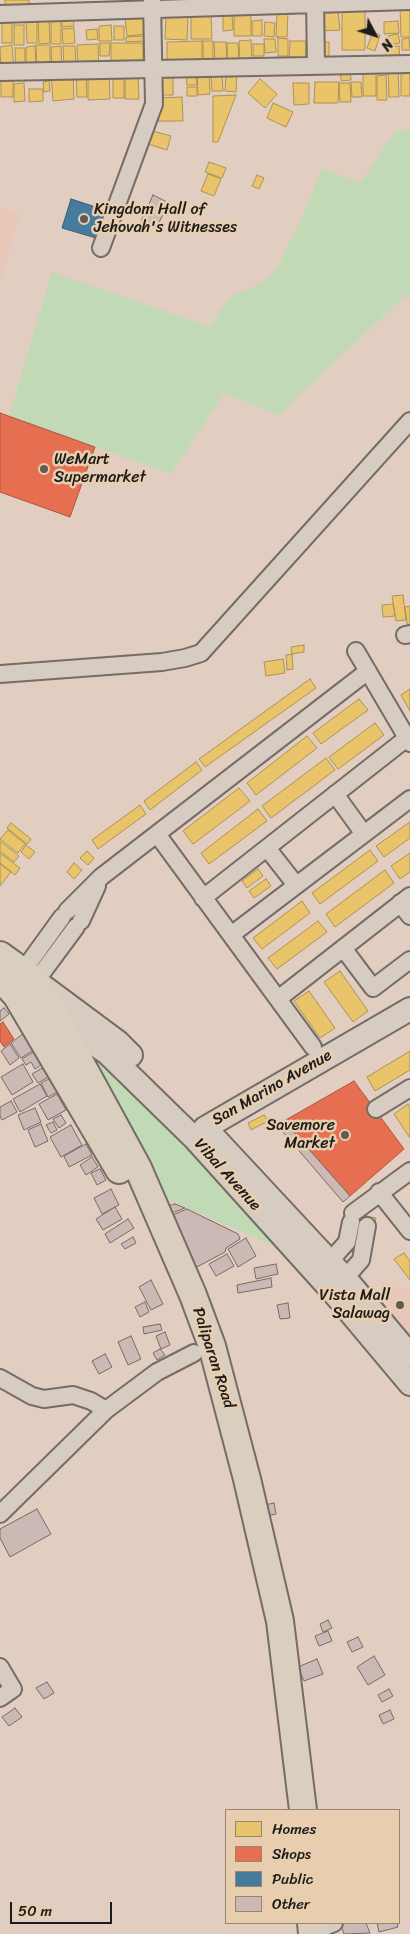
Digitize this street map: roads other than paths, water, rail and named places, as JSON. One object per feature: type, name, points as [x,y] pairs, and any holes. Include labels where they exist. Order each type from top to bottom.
[{"type":"main road","name":"Paliparan Road","points":[[0,955],[19,981],[123,1178],[177,1300],[206,1387],[264,1623],[286,1809]]},
{"type":"main road","name":"Paliparan Road","points":[[19,981],[53,1015],[138,1168],[193,1295],[212,1346],[247,1479],[280,1621],[303,1809]]},
{"type":"main road","name":"Vibal Avenue","points":[[19,981],[118,1042],[319,1259],[410,1384]]},
{"type":"main road","name":"San Marino Avenue","points":[[204,1134],[410,1008]]},
{"type":"main road","name":"Vibal Avenue","points":[[53,1015],[107,1054],[204,1134]]},
{"type":"main road","name":"San Marino Avenue","points":[[204,1134],[410,1020]]},
{"type":"main road","name":"Vibal Avenue","points":[[319,1259],[346,1278],[410,1355]]},
{"type":"street","points":[[0,14],[152,4],[410,1]]},
{"type":"street","points":[[315,2],[316,66]]},
{"type":"street","points":[[101,248],[154,104],[152,4]]},
{"type":"street","points":[[0,72],[410,64]]},
{"type":"street","points":[[0,674],[162,662],[201,653],[410,421]]},
{"type":"street","points":[[203,898],[336,794],[408,741],[356,651]]},
{"type":"street","points":[[19,981],[64,914],[101,877],[368,671]]},
{"type":"street","points":[[336,794],[364,834]]},
{"type":"street","points":[[231,935],[410,799]]},
{"type":"street","points":[[157,834],[313,1046]]},
{"type":"street","points":[[267,848],[296,885]]},
{"type":"street","points":[[19,981],[78,924],[101,877]]},
{"type":"street","points":[[278,999],[343,948],[407,905]]},
{"type":"street","points":[[343,948],[373,988],[410,960]]},
{"type":"street","points":[[376,1109],[410,1088]]},
{"type":"street","points":[[319,1259],[346,1242],[352,1217],[379,1192],[410,1171]]},
{"type":"street","points":[[346,1278],[361,1260],[368,1221],[379,1192]]},
{"type":"street","points":[[379,1192],[410,1231]]},
{"type":"street","points":[[0,1514],[106,1410],[157,1372],[194,1352]]},
{"type":"street","points":[[0,1378],[32,1396],[44,1399],[73,1395],[91,1401],[106,1410]]},
{"type":"street","points":[[0,1667],[13,1689],[0,1698]]},
{"type":"place","name":"Kingdom Hall of Jehovah's Witnesses","points":[[84,219]]},
{"type":"place","name":"WeMart Supermarket","points":[[44,469]]},
{"type":"place","name":"Savemore Market","points":[[345,1135]]},
{"type":"place","name":"Vista Mall Salawag","points":[[400,1305]]}]
